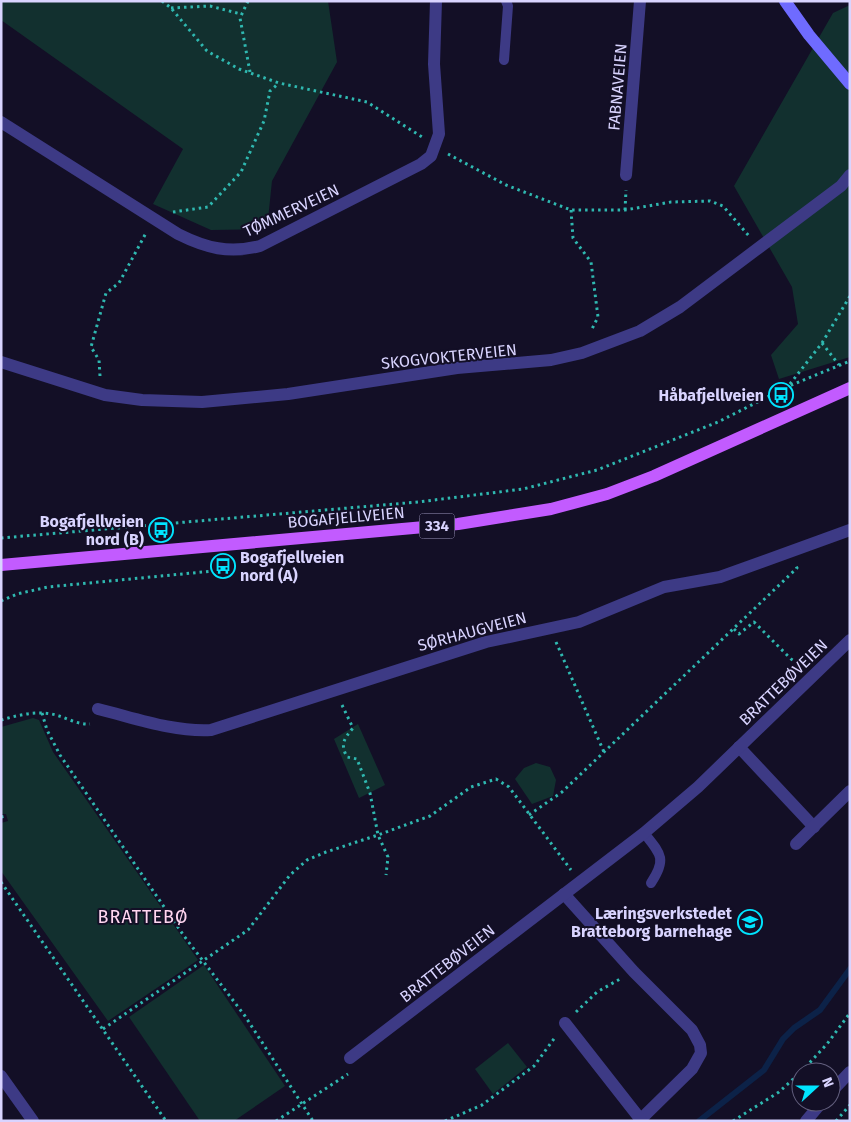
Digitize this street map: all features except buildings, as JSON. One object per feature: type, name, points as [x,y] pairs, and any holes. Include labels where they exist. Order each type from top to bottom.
[{"type":"main road","name":"BOGAFJELLVEIEN","points":[[1,565],[458,524],[551,509],[606,494],[654,476],[850,388]]},
{"type":"street","points":[[436,1],[434,64],[439,134],[436,146]]},
{"type":"street","name":"FABNAVEIEN","points":[[626,175],[640,1]]},
{"type":"street","points":[[785,1],[809,35],[850,84]]},
{"type":"street","name":"TØMMERVEIEN","points":[[1,122],[154,218],[200,244],[215,248],[243,250],[260,246],[422,164],[431,156],[436,146]]},
{"type":"street","name":"SKOGVOKTERVEIEN","points":[[1,362],[105,394],[142,400],[202,402],[288,394],[457,368],[524,364],[582,354],[640,331],[680,307],[841,186],[850,175]]},
{"type":"street","name":"SØRHAUGVEIEN","points":[[98,709],[176,728],[211,730],[486,642],[597,616],[664,587],[720,577],[850,530]]},
{"type":"street","name":"BRATTEBØVEIEN","points":[[350,1058],[644,833],[740,747],[850,640]]},
{"type":"street","name":"BRATTEBØVEIEN","points":[[740,747],[814,826]]},
{"type":"street","points":[[796,844],[850,791]]},
{"type":"street","points":[[564,894],[634,972],[692,1030],[698,1038],[701,1053],[692,1069],[640,1120],[566,1023]]},
{"type":"street","points":[[841,1081],[850,1072]]},
{"type":"street","points":[[1,1076],[33,1121]]},
{"type":"lane","points":[[504,60],[508,6],[506,1]]},
{"type":"lane","points":[[644,833],[658,851],[661,859],[661,868],[651,883]]},
{"type":"path","points":[[162,1],[171,8],[207,51],[250,73],[279,83],[367,102],[460,162],[506,185],[572,210],[625,210],[671,202],[710,201],[723,206],[747,232],[758,249]]},
{"type":"path","points":[[248,1],[240,18],[250,73]]},
{"type":"path","points":[[171,8],[210,6],[241,14]]},
{"type":"path","points":[[106,378],[99,375],[99,360],[91,347],[106,293],[120,283],[154,218],[177,211],[208,207],[242,172],[264,121],[270,91],[279,83]]},
{"type":"path","points":[[572,210],[573,238],[591,262],[598,317],[582,354]]},
{"type":"path","points":[[789,386],[822,343],[850,296]]},
{"type":"path","points":[[822,343],[839,366]]},
{"type":"path","points":[[1,538],[408,503],[523,489],[614,464],[718,422],[789,386],[850,362]]},
{"type":"path","points":[[529,815],[562,792],[797,568],[792,550]]},
{"type":"path","points":[[1,601],[17,594],[48,587],[213,572]]},
{"type":"path","points":[[734,629],[739,634],[754,622],[791,659]]},
{"type":"path","points":[[550,628],[604,752]]},
{"type":"path","points":[[336,690],[353,728],[343,740],[342,748],[347,757],[357,759],[370,793],[378,836],[388,858],[386,875]]},
{"type":"path","points":[[1,720],[30,713],[42,713],[87,724],[93,723],[98,709]]},
{"type":"path","points":[[42,713],[47,730],[60,755],[184,936],[245,1016],[313,1121]]},
{"type":"path","points":[[103,1029],[248,930],[290,875],[307,860],[430,816],[471,787],[496,779],[508,787],[580,882]]},
{"type":"path","points":[[1,817],[6,816]]},
{"type":"path","points":[[1,882],[166,1121]]},
{"type":"path","points":[[445,1121],[482,1105],[534,1066],[566,1023],[597,992],[634,972]]},
{"type":"path","points":[[810,1062],[827,1044],[850,1013]]},
{"type":"path","points":[[276,1121],[357,1068],[350,1058]]},
{"type":"path","points":[[733,1121],[779,1092],[791,1081]]},
{"type":"path","points":[[836,1121],[850,1105]]},
{"type":"green space","points":[[1,1],[328,1],[337,62],[272,181],[267,229],[211,230],[153,204],[183,149],[1,20]]},
{"type":"green space","points":[[850,5],[850,357],[779,379],[771,355],[798,324],[792,287],[734,186],[833,13]]},
{"type":"green space","points":[[33,718],[39,720],[53,752],[198,960],[108,1021],[1,871],[1,823],[8,821],[6,814],[1,814],[1,727]]},
{"type":"green space","points":[[358,724],[385,785],[359,798],[334,739]]},
{"type":"green space","points":[[536,763],[550,767],[556,780],[553,796],[532,804],[515,779],[524,768]]},
{"type":"green space","points":[[204,965],[285,1086],[234,1121],[200,1121],[129,1017]]},
{"type":"green space","points":[[508,1043],[527,1067],[493,1094],[475,1069]]},
{"type":"waterway","points":[[699,1121],[764,1070],[783,1039],[794,1028],[820,1010],[850,969]]},
{"type":"place","name":"Håbafjellveien","points":[[781,395]]},
{"type":"place","name":"Bogafjellveien nord (B)","points":[[161,530]]},
{"type":"place","name":"Bogafjellveien nord (A)","points":[[223,566]]},
{"type":"place","name":"Læringsverkstedet Bratteborg barnehage","points":[[750,922]]},
{"type":"district","name":"BRATTEBØ","points":[[143,917]]}]
